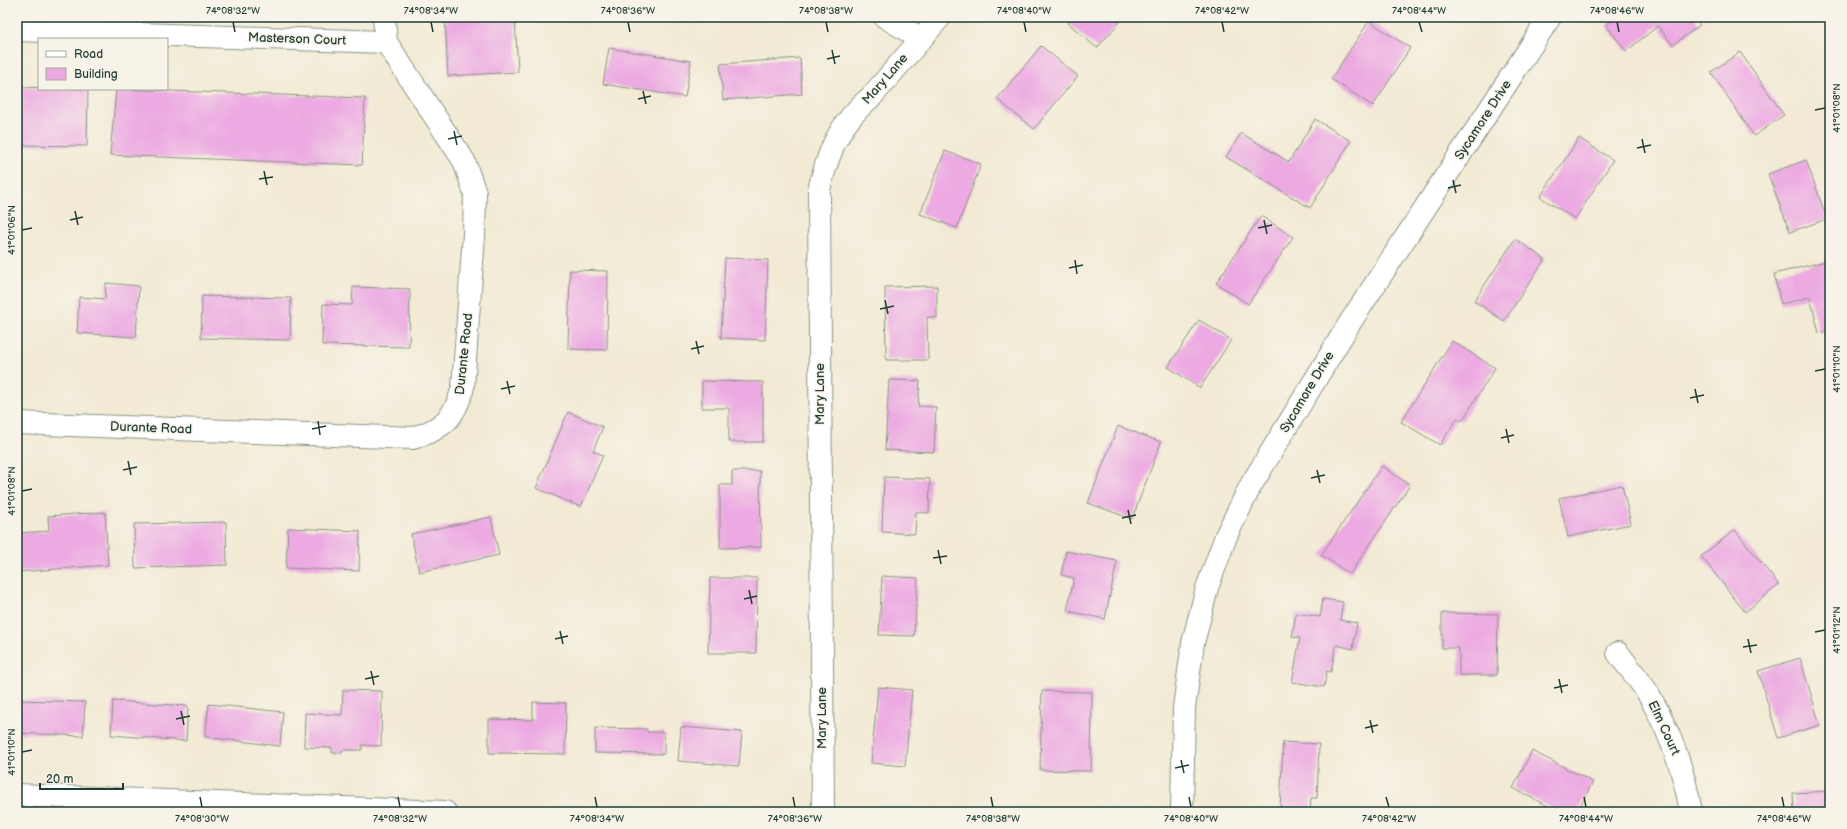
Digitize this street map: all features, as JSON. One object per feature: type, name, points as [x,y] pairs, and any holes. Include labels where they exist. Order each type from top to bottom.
[{"type":"street","name":"Durante Road","points":[[17,423],[413,438],[431,433],[448,421],[459,404],[463,387],[474,235],[475,193],[464,161],[386,42],[384,17]]},
{"type":"street","points":[[886,17],[920,38]]},
{"type":"street","name":"Mary Lane","points":[[823,812],[819,190],[827,157],[841,129],[872,96],[920,38],[940,17]]},
{"type":"street","name":"Sycamore Drive","points":[[1182,812],[1184,708],[1193,643],[1207,588],[1226,536],[1251,486],[1351,321],[1550,17]]},
{"type":"street","name":"Masterson Court","points":[[17,30],[386,42]]},
{"type":"street","name":"Elm Court","points":[[1618,653],[1648,694],[1670,736],[1686,782],[1691,812]]},
{"type":"street","points":[[17,795],[132,806],[446,812]]},
{"type":"building","points":[[445,17],[515,17],[518,72],[448,76]]},
{"type":"building","points":[[1074,17],[1124,17],[1097,48],[1068,23]]},
{"type":"building","points":[[1617,17],[1694,17],[1700,25],[1673,45],[1658,26],[1626,51],[1606,25]]},
{"type":"building","points":[[1369,21],[1410,48],[1373,106],[1331,79]]},
{"type":"building","points":[[1041,46],[1078,76],[1034,129],[997,99]]},
{"type":"building","points":[[609,48],[691,61],[685,97],[603,84]]},
{"type":"building","points":[[1740,52],[1784,115],[1754,136],[1711,72]]},
{"type":"building","points":[[800,58],[802,94],[723,100],[720,64]]},
{"type":"building","points":[[17,87],[38,88],[38,90],[88,90],[87,146],[17,145]]},
{"type":"building","points":[[116,90],[365,98],[362,165],[110,155]]},
{"type":"building","points":[[1315,119],[1351,141],[1310,208],[1226,157],[1241,133],[1289,162]]},
{"type":"building","points":[[1579,138],[1613,160],[1575,219],[1540,197]]},
{"type":"building","points":[[945,151],[981,164],[957,228],[920,214]]},
{"type":"building","points":[[1806,160],[1827,219],[1790,232],[1768,174]]},
{"type":"building","points":[[1261,216],[1293,237],[1248,304],[1216,283]]},
{"type":"building","points":[[1515,239],[1545,259],[1504,321],[1474,301]]},
{"type":"building","points":[[725,258],[768,260],[765,340],[721,338]]},
{"type":"building","points":[[1830,260],[1830,330],[1819,333],[1810,297],[1781,304],[1774,274]]},
{"type":"building","points":[[570,270],[608,271],[607,350],[568,349]]},
{"type":"building","points":[[106,283],[139,286],[136,337],[77,333],[79,297],[105,299]]},
{"type":"building","points":[[937,286],[937,318],[927,317],[928,360],[886,360],[885,287]]},
{"type":"building","points":[[353,287],[410,289],[409,347],[322,345],[323,304],[352,305]]},
{"type":"building","points":[[202,296],[291,298],[290,340],[201,338]]},
{"type":"building","points":[[1199,320],[1231,340],[1200,388],[1168,367]]},
{"type":"building","points":[[1452,341],[1495,368],[1462,421],[1457,418],[1440,445],[1401,422]]},
{"type":"building","points":[[889,380],[920,381],[918,406],[936,407],[934,452],[885,450]]},
{"type":"building","points":[[702,381],[763,382],[763,442],[729,442],[729,408],[702,408]]},
{"type":"building","points":[[568,412],[603,427],[593,451],[603,455],[581,507],[536,488]]},
{"type":"building","points":[[1118,426],[1161,442],[1132,519],[1088,503]]},
{"type":"building","points":[[1382,466],[1410,485],[1350,574],[1321,555]]},
{"type":"building","points":[[732,471],[760,471],[761,547],[720,548],[720,485],[732,485]]},
{"type":"building","points":[[884,477],[930,479],[929,513],[916,512],[915,534],[882,532]]},
{"type":"building","points":[[1622,485],[1631,524],[1568,537],[1559,498]]},
{"type":"building","points":[[105,512],[108,565],[19,572],[17,533],[49,531],[48,516]]},
{"type":"building","points":[[491,517],[499,555],[419,572],[411,534]]},
{"type":"building","points":[[226,522],[227,565],[135,568],[134,524]]},
{"type":"building","points":[[288,528],[360,531],[359,571],[286,568]]},
{"type":"building","points":[[1735,530],[1779,585],[1745,612],[1701,556]]},
{"type":"building","points":[[1066,551],[1117,561],[1105,619],[1067,611],[1074,578],[1061,575]]},
{"type":"building","points":[[882,576],[918,578],[914,636],[879,635]]},
{"type":"building","points":[[710,578],[757,578],[756,653],[708,653]]},
{"type":"building","points":[[1323,599],[1343,602],[1340,620],[1357,623],[1353,649],[1336,645],[1331,672],[1327,671],[1324,687],[1292,682],[1300,638],[1292,637],[1296,613],[1320,617]]},
{"type":"building","points":[[1442,613],[1498,614],[1497,675],[1459,675],[1459,648],[1442,648]]},
{"type":"building","points":[[1800,658],[1820,725],[1778,738],[1758,671]]},
{"type":"building","points":[[878,687],[912,690],[905,766],[871,763]]},
{"type":"building","points":[[343,690],[382,691],[381,746],[362,745],[362,750],[342,750],[342,753],[332,753],[332,748],[304,747],[305,713],[342,715]]},
{"type":"building","points":[[1042,691],[1092,692],[1091,771],[1040,770]]},
{"type":"building","points":[[17,700],[85,702],[83,736],[17,733]]},
{"type":"building","points":[[113,701],[188,706],[186,741],[111,735]]},
{"type":"building","points":[[533,702],[566,703],[565,754],[489,753],[489,719],[533,720]]},
{"type":"building","points":[[209,704],[283,712],[280,746],[205,737]]},
{"type":"building","points":[[681,727],[742,732],[739,766],[678,761]]},
{"type":"building","points":[[595,728],[647,729],[647,732],[664,732],[664,754],[595,753]]},
{"type":"building","points":[[1283,742],[1319,744],[1317,798],[1311,798],[1310,812],[1280,812]]},
{"type":"building","points":[[1532,751],[1593,782],[1577,812],[1559,812],[1513,788]]},
{"type":"building","points":[[1830,791],[1830,812],[1794,812],[1793,793]]}]
